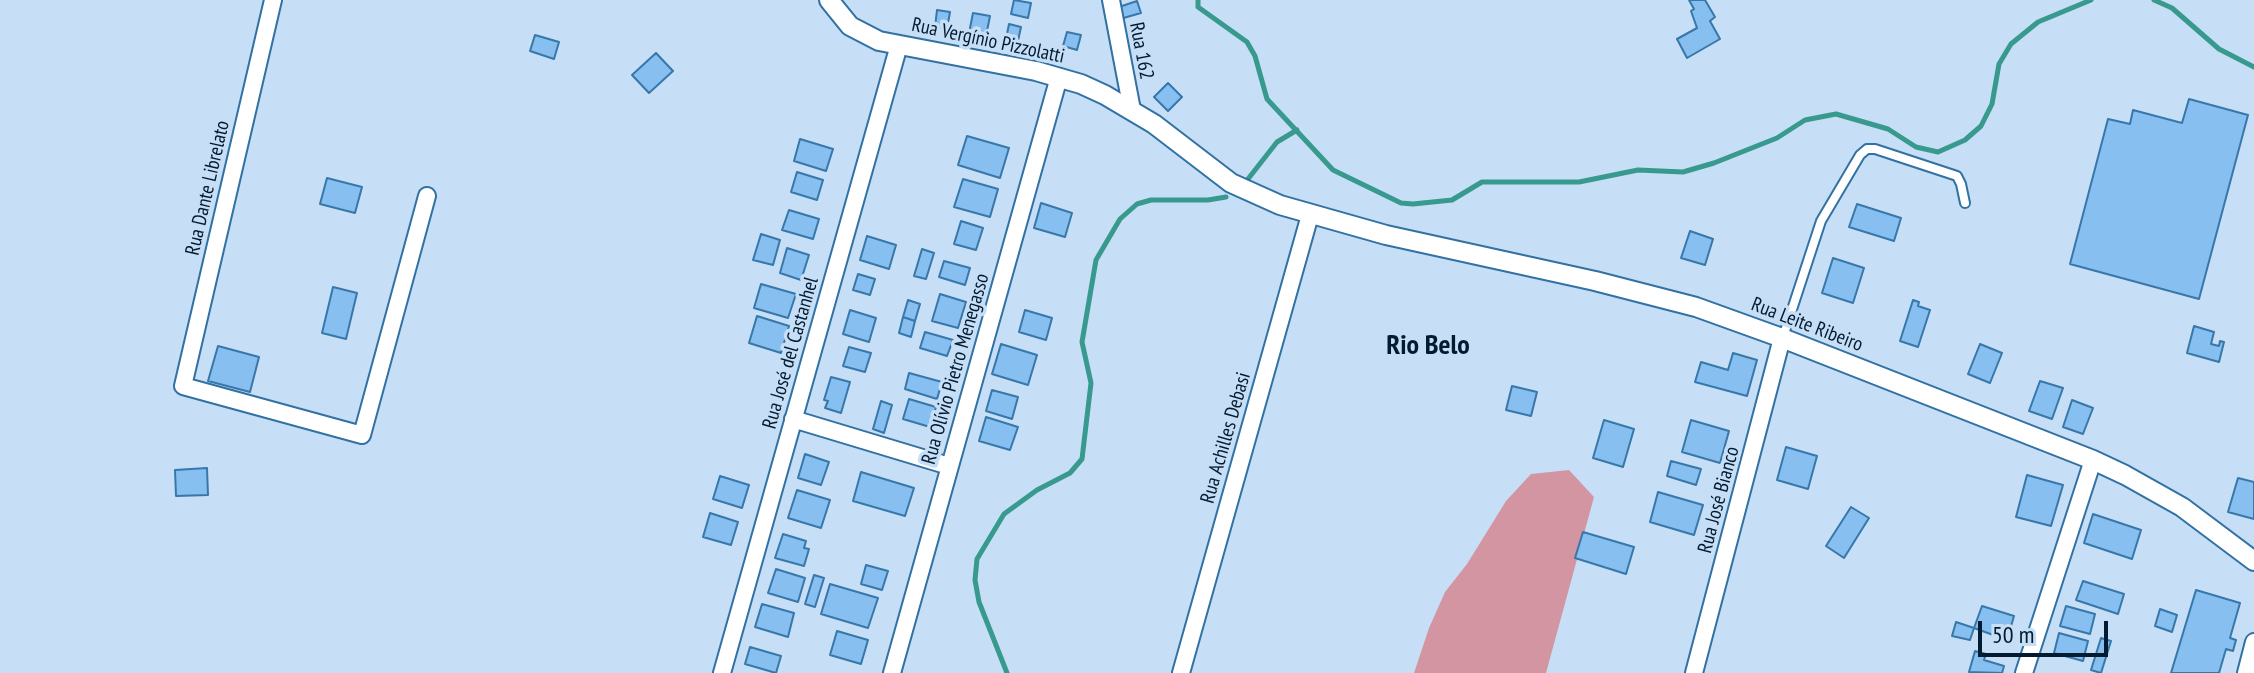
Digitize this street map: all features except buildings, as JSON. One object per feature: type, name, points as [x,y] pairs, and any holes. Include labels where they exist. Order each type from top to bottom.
[{"type":"street","name":"Rua Dante Librelato","points":[[273,0],[183,386],[362,435],[427,196]]},
{"type":"street","name":"Rua Vergínio Pizzolatti","points":[[829,0],[850,26],[863,35],[1081,84],[1132,110],[1231,183],[1253,195],[1310,215]]},
{"type":"street","name":"Rua 162","points":[[1111,0],[1132,110]]},
{"type":"street","name":"Rua José del Castanhel","points":[[722,673],[899,45]]},
{"type":"street","name":"Rua Olívio Pietro Menegasso","points":[[892,673],[1059,77]]},
{"type":"street","name":"Rua Leite Ribeiro","points":[[1310,215],[1652,295],[1782,338],[2093,460],[2182,507],[2254,561]]},
{"type":"street","name":"Rua Achilles Debasi","points":[[1181,673],[1310,215]]},
{"type":"street","name":"Rua José Bianco","points":[[1694,673],[1782,338]]},
{"type":"street","points":[[793,419],[949,466]]},
{"type":"street","points":[[2024,673],[2093,460]]},
{"type":"street","points":[[2246,673],[2254,642]]},
{"type":"lane","points":[[1782,338],[1821,221],[1860,155],[1867,149],[1957,176],[1965,203]]},
{"type":"shaded area","points":[[1569,470],[1594,497],[1546,673],[1414,673],[1445,592],[1467,564],[1506,501],[1531,474]]},
{"type":"waterway","points":[[1198,0],[1198,7],[1247,42],[1255,56],[1267,99],[1333,170],[1401,203],[1413,204],[1452,200],[1482,182],[1579,182],[1638,170],[1683,172],[1777,138],[1805,120],[1836,114],[1888,129],[1916,147],[1938,152],[1965,140],[1981,126],[1992,104],[1999,64],[2011,44],[2038,22],[2091,0]]},
{"type":"waterway","points":[[2154,0],[2172,8],[2219,49],[2254,67]]},
{"type":"waterway","points":[[1248,179],[1277,142],[1297,130]]},
{"type":"waterway","points":[[1007,673],[979,602],[975,580],[977,559],[1004,514],[1037,490],[1070,473],[1082,459],[1091,383],[1082,342],[1096,260],[1120,219],[1137,204],[1151,200],[1226,197]]},
{"type":"district","name":"Rio Belo","points":[[1428,346]]}]
